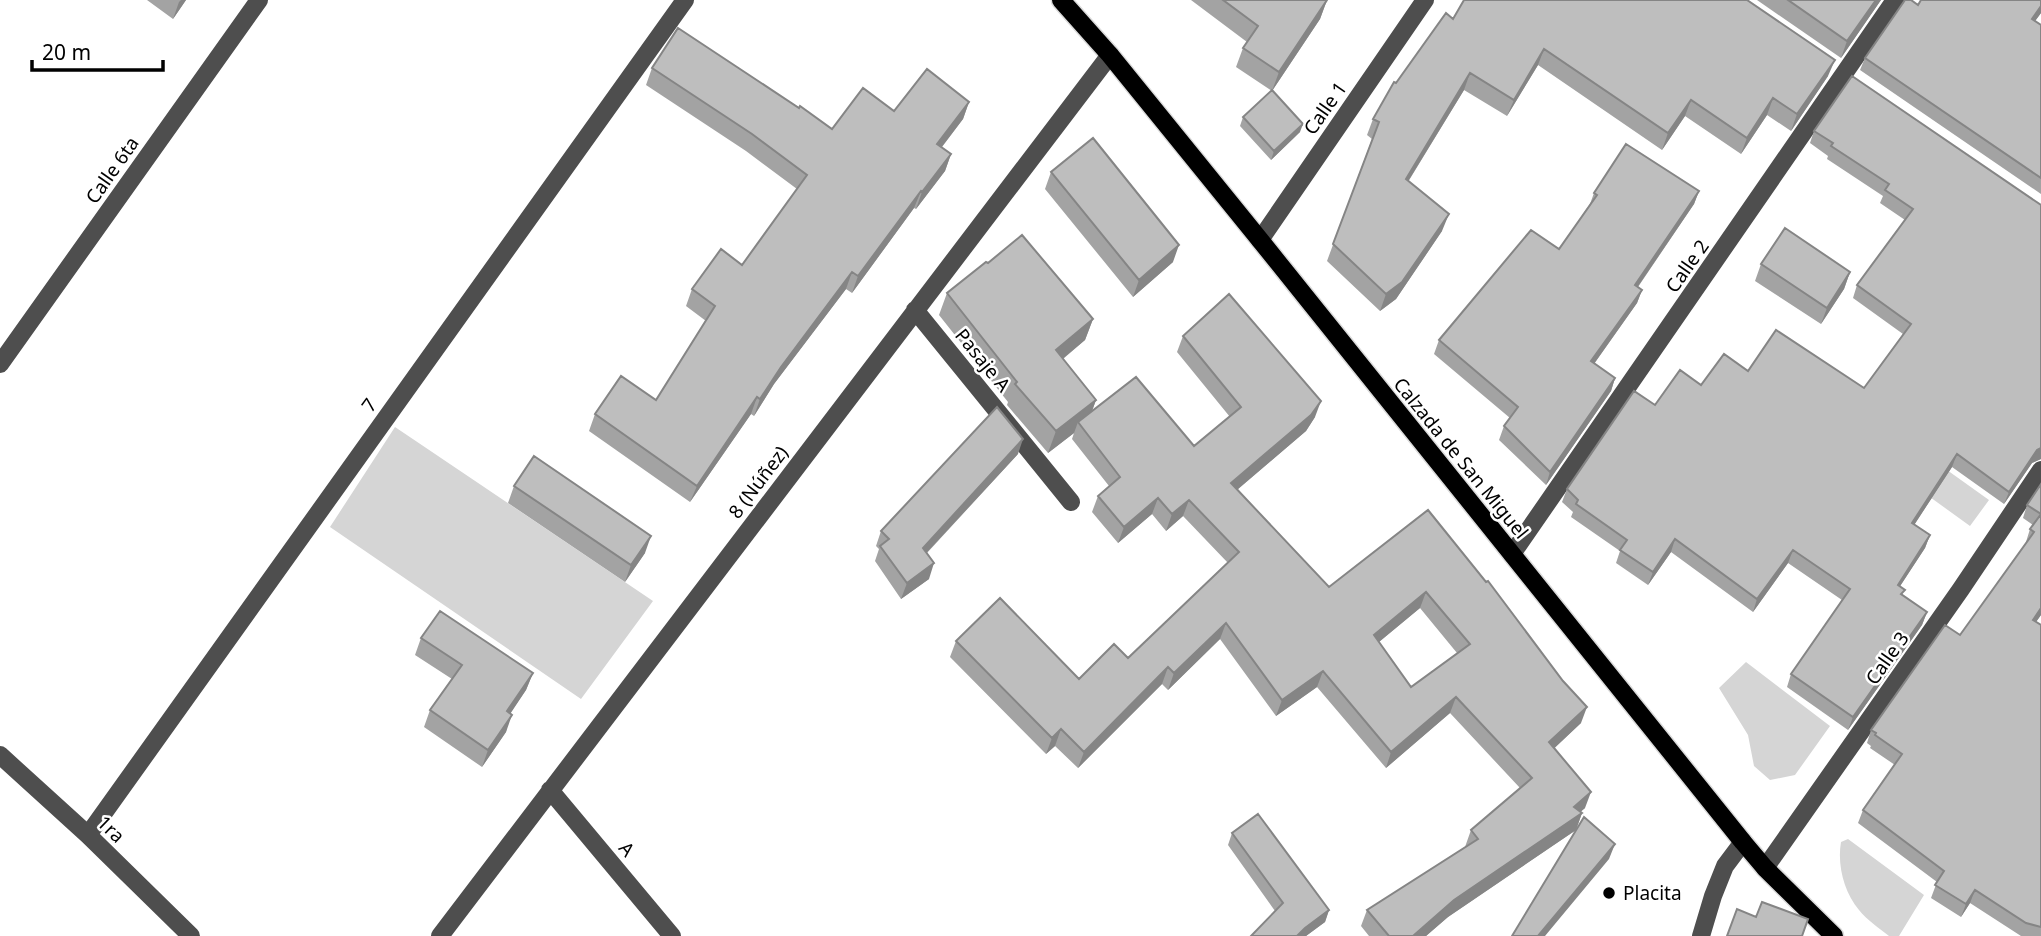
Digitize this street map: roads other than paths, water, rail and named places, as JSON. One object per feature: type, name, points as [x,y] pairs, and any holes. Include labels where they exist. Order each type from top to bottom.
[{"type":"main road","name":"Calzada de San Miguel","points":[[1062,0],[1260,240],[1743,842],[1765,868],[1834,936]]},
{"type":"street","name":"Calle 6ta","points":[[0,364],[259,0]]},
{"type":"street","name":"7","points":[[88,835],[685,0]]},
{"type":"street","name":"Calle 1","points":[[1260,240],[1425,0]]},
{"type":"street","name":"Calle 2","points":[[1512,554],[1895,0]]},
{"type":"street","name":"8 (Núñez)","points":[[440,936],[1110,55]]},
{"type":"street","name":"Pasaje A","points":[[915,310],[1070,502]]},
{"type":"street","name":"Calle 3","points":[[1765,868],[2041,470]]},
{"type":"street","name":"1ra","points":[[0,755],[88,835],[191,936]]},
{"type":"street","name":"A","points":[[550,790],[671,936]]},
{"type":"street","points":[[1700,936],[1725,866],[1743,842]]},
{"type":"place","name":"Placita","points":[[1609,893]]}]
